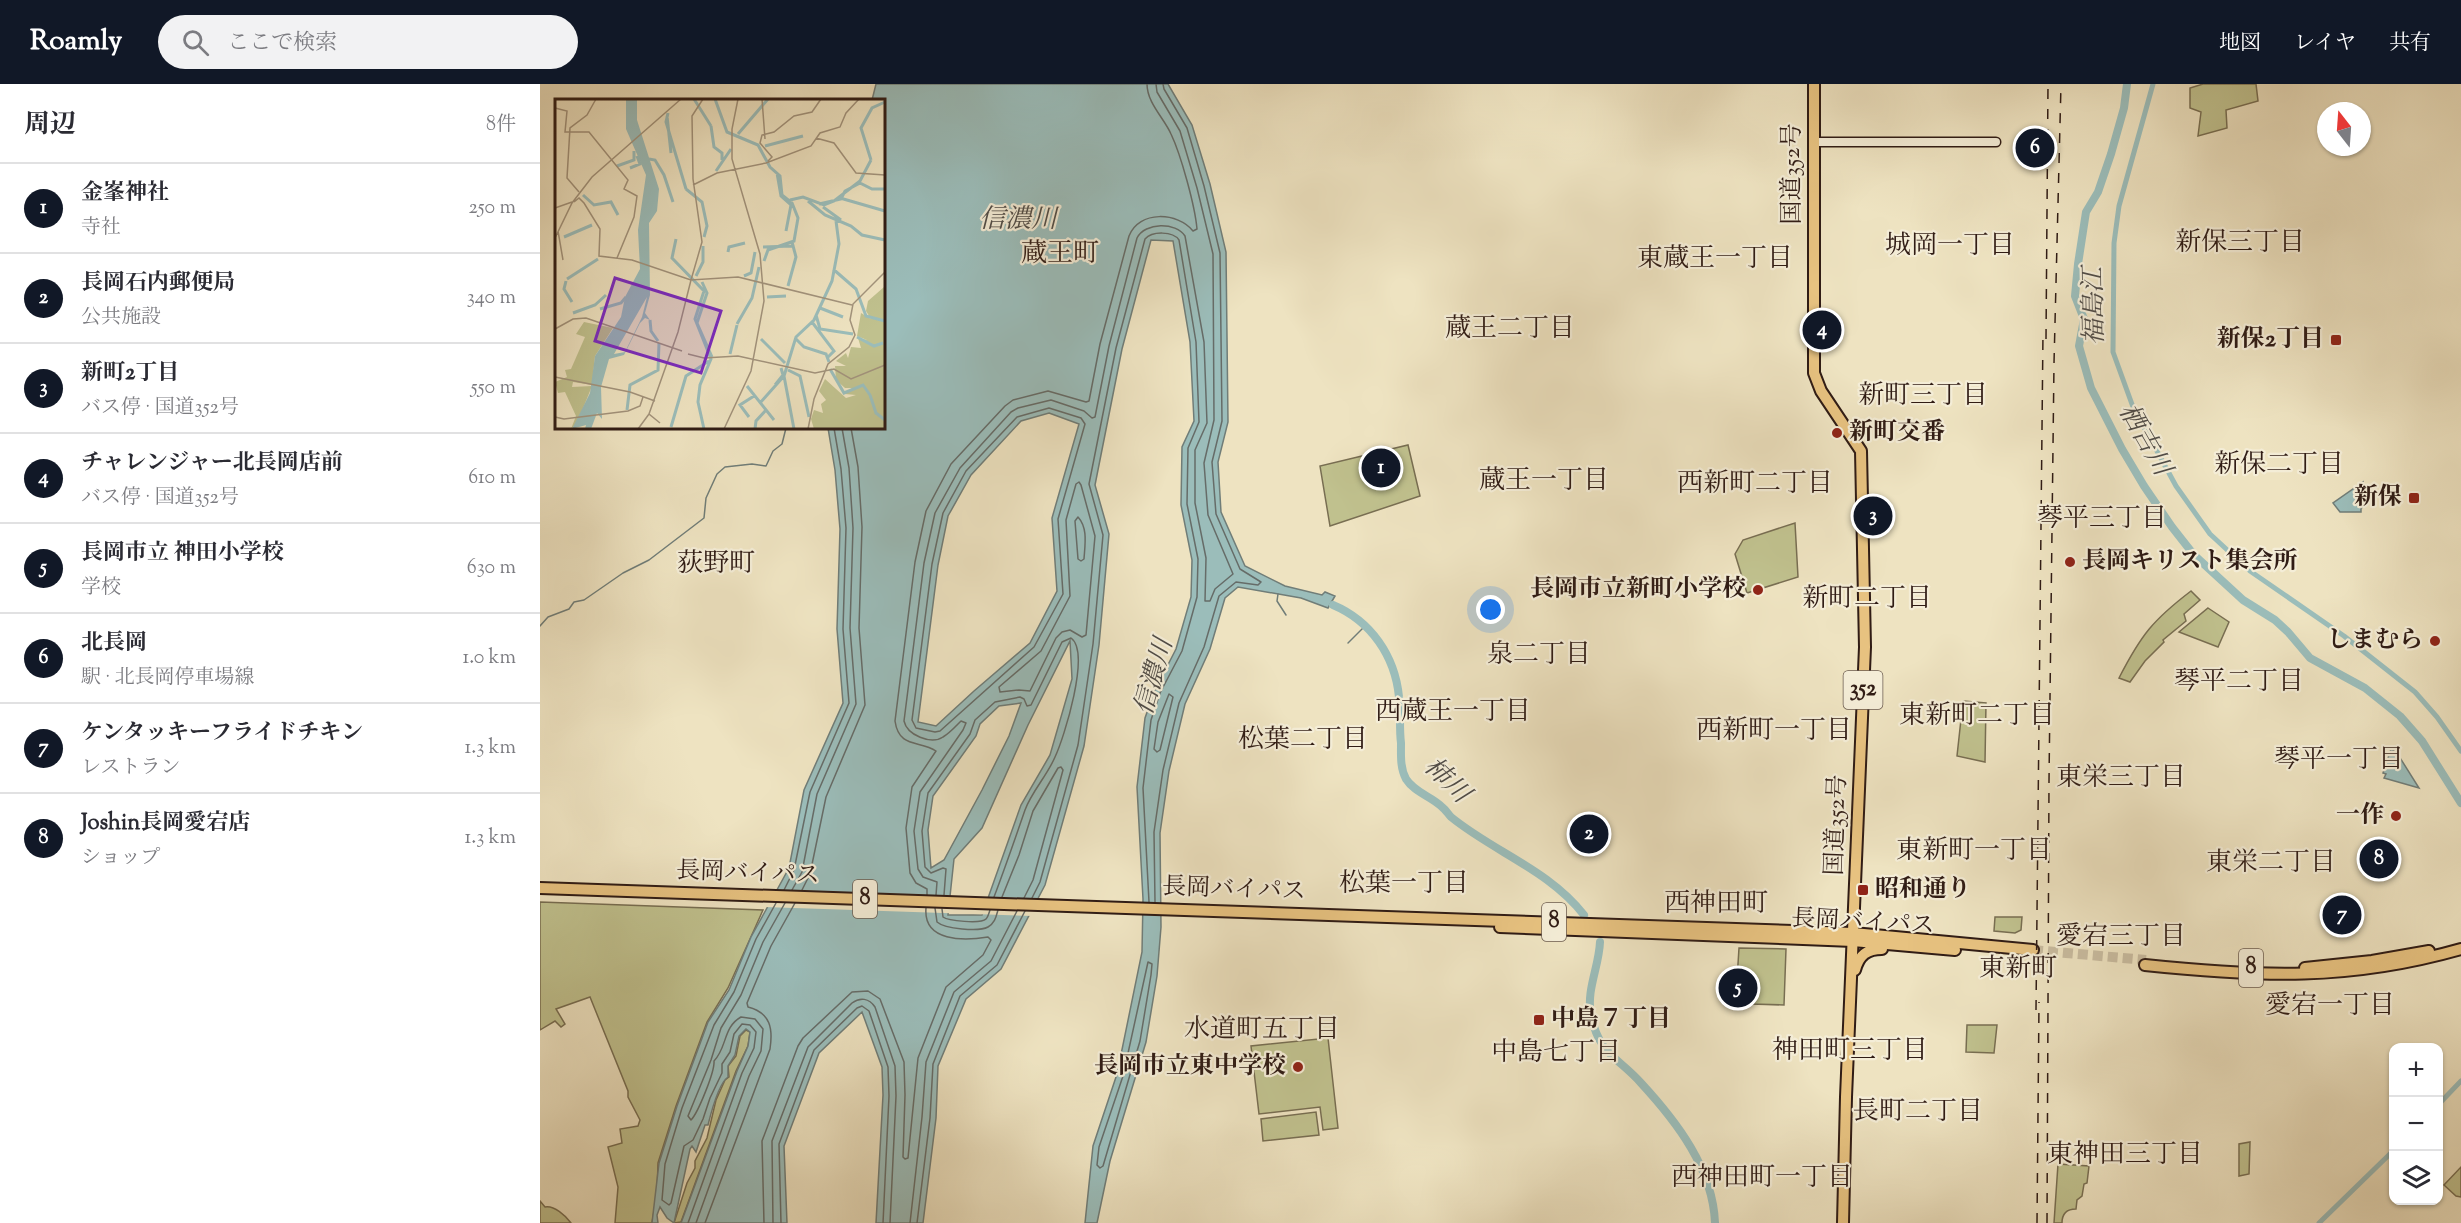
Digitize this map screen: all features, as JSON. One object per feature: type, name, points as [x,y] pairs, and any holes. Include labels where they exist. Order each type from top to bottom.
[{"type":"highway","name":"国道352号","points":[[1814,84],[1814,373],[1821,391],[1861,451],[1865,647],[1843,1223]]},
{"type":"highway","name":"長岡バイパス","points":[[540,888],[1853,937],[2033,953],[1912,946],[1853,937]]},
{"type":"highway","name":"長岡バイパス","points":[[540,895],[1190,913]]},
{"type":"highway","name":"8","points":[[2461,941],[2406,955],[2310,968],[2238,968],[2145,963],[2236,974],[2317,975],[2392,966],[2461,949]]},
{"type":"highway","points":[[1851,982],[1857,964],[1866,952],[1912,946]]},
{"type":"main road","points":[[1814,142],[1996,142]]},
{"type":"green space","points":[[2203,84],[2256,84],[2258,101],[2226,110],[2227,128],[2198,136],[2201,112],[2190,108],[2190,88]]},
{"type":"green space","points":[[1408,445],[1420,496],[1330,526],[1320,466]]},
{"type":"green space","points":[[1795,523],[1798,577],[1747,593],[1735,554],[1743,540]]},
{"type":"green space","points":[[2191,591],[2200,600],[2184,614],[2186,621],[2163,640],[2164,642],[2145,661],[2130,682],[2119,678],[2134,650],[2149,629]]},
{"type":"green space","points":[[2208,608],[2229,622],[2218,647],[2179,632]]},
{"type":"green space","points":[[1963,701],[1986,703],[1985,762],[1957,756]]},
{"type":"green space","points":[[540,902],[763,910],[728,988],[707,1022],[676,1106],[658,1163],[657,1194],[652,1223],[615,1223],[618,1187],[608,1147],[622,1143],[620,1129],[638,1126],[640,1120],[628,1097],[628,1091],[590,997],[556,1009],[565,1024],[561,1027],[555,1021],[540,1030]]},
{"type":"green space","points":[[1995,917],[2022,917],[2021,930],[2015,933],[1994,931]]},
{"type":"green space","points":[[1739,948],[1786,949],[1784,1005],[1752,1004],[1752,981],[1737,980]]},
{"type":"green space","points":[[1967,1025],[1997,1025],[1994,1053],[1966,1052]]},
{"type":"green space","points":[[746,1030],[750,1032],[748,1046],[736,1071],[681,1222],[674,1223],[687,1183],[695,1168],[695,1161],[707,1138],[716,1100],[725,1080],[729,1077],[728,1066],[736,1056],[740,1036]]},
{"type":"green space","points":[[1328,1038],[1338,1128],[1323,1130],[1320,1107],[1259,1114],[1251,1046]]},
{"type":"green space","points":[[1316,1112],[1319,1135],[1263,1141],[1261,1119]]},
{"type":"green space","points":[[2250,1142],[2249,1174],[2239,1176],[2239,1144]]},
{"type":"green space","points":[[2058,1164],[2089,1166],[2087,1183],[2084,1184],[2082,1196],[2077,1200],[2076,1209],[2066,1212],[2062,1223],[2054,1223]]},
{"type":"green space","points":[[2461,1167],[2461,1197],[2456,1196],[2444,1185]]},
{"type":"green space","points":[[540,1201],[545,1207],[560,1212],[571,1223],[540,1223]]},
{"type":"water","name":"信濃川","points":[[876,84],[1168,84],[1192,125],[1210,184],[1226,252],[1228,422],[1218,462],[1221,512],[1245,566],[1285,586],[1322,595],[1325,592],[1335,596],[1328,608],[1301,598],[1238,587],[1225,598],[1210,649],[1185,704],[1169,771],[1160,833],[1161,927],[1157,976],[1146,1042],[1110,1161],[1097,1223],[1085,1223],[1093,1146],[1117,1074],[1142,952],[1143,899],[1137,787],[1145,718],[1155,690],[1176,649],[1191,597],[1192,560],[1181,505],[1182,447],[1194,421],[1190,342],[1173,241],[1151,240],[1122,349],[1095,485],[1109,534],[1099,645],[1084,746],[1045,885],[1001,969],[966,999],[938,1066],[936,1118],[923,1223],[876,1223],[883,1095],[882,1067],[862,1012],[819,1053],[784,1146],[787,1223],[681,1223],[748,1046],[750,1032],[746,1029],[739,1036],[735,1055],[728,1066],[728,1077],[718,1092],[708,1125],[705,1125],[696,1152],[692,1146],[690,1149],[674,1223],[667,1218],[660,1207],[657,1215],[658,1223],[652,1223],[659,1163],[677,1106],[708,1022],[729,990],[751,937],[789,868],[804,790],[843,703],[837,629],[840,529],[835,470],[828,429],[885,429],[885,99],[872,99]],"holes":[[[1049,413],[1079,424],[1052,518],[1057,591],[1030,643],[936,726],[918,722],[938,565],[948,516],[971,475],[1021,421]],[[1070,641],[1072,679],[1050,755],[1021,805],[982,915],[948,915],[954,859],[982,828],[1028,725]],[[1021,703],[1009,736],[944,860],[931,868],[928,830],[933,796],[976,736],[980,724],[999,706]]]},
{"type":"water","points":[[2363,482],[2361,512],[2340,512],[2333,503]]},
{"type":"water","points":[[2391,749],[2397,753],[2419,788],[2384,778],[2386,774],[2383,773]]},
{"type":"pier","points":[[772,891],[952,897],[951,912],[980,912],[984,898],[1041,900],[1033,916],[764,907]]},
{"type":"waterway","name":"栖吉川","points":[[2127,84],[2124,108],[2111,154],[2098,192],[2086,212],[2078,264],[2075,296],[2084,319],[2079,346],[2091,388],[2144,486],[2194,555],[2243,600],[2275,620],[2310,658],[2365,688],[2400,716],[2422,741],[2461,803]]},
{"type":"waterway","name":"福島江","points":[[2153,84],[2119,206],[2114,243],[2113,352],[2133,407],[2176,486],[2210,534],[2250,571],[2344,636],[2415,692],[2437,717],[2461,751]]},
{"type":"waterway","points":[[540,626],[548,617],[569,609],[574,602],[584,600],[623,573],[649,560],[704,518],[706,498],[717,474],[725,467],[752,464],[766,466],[773,451],[782,444],[786,429]]},
{"type":"waterway","points":[[1278,594],[1277,601],[1286,615]]},
{"type":"waterway","name":"柿川","points":[[1333,605],[1359,620],[1370,630],[1386,654],[1397,682],[1402,766],[1404,775],[1410,784],[1438,803],[1451,817],[1468,829],[1538,873],[1570,899],[1584,915]]},
{"type":"waterway","points":[[1348,643],[1365,626]]},
{"type":"waterway","name":"柿川","points":[[1600,942],[1590,997],[1591,1015],[1599,1039],[1610,1054],[1633,1074],[1654,1098],[1691,1147],[1708,1184],[1715,1223]]},
{"type":"waterway","name":"福島江","points":[[2443,1100],[2461,1081]]},
{"type":"waterway","name":"福島江","points":[[2319,1223],[2393,1151]]},
{"type":"tunnel","points":[[2033,950],[2146,960]]},
{"type":"railway","points":[[2046,339],[2048,84]]},
{"type":"railway","points":[[2047,1223],[2054,363],[2061,84]]},
{"type":"railway","points":[[2036,1010],[2043,332]]},
{"type":"railway","points":[[2037,1223],[2039,1002]]},
{"type":"place","name":"北長岡","points":[[2035,148]]},
{"type":"place","name":"チャレンジャー北長岡店前","points":[[1822,330]]},
{"type":"place","name":"新保2丁目","points":[[2336,340]]},
{"type":"place","name":"新町交番","points":[[1837,433]]},
{"type":"place","name":"金峯神社","points":[[1381,468]]},
{"type":"place","name":"新保","points":[[2414,498]]},
{"type":"place","name":"新町2丁目","points":[[1873,516]]},
{"type":"place","name":"長岡キリスト集会所","points":[[2070,562]]},
{"type":"place","name":"長岡市立新町小学校","points":[[1758,590]]},
{"type":"place","name":"しまむら","points":[[2435,641]]},
{"type":"place","name":"一作","points":[[2396,816]]},
{"type":"place","name":"長岡石内郵便局","points":[[1589,834]]},
{"type":"place","name":"Joshin長岡愛宕店","points":[[2379,859]]},
{"type":"place","name":"昭和通り","points":[[1863,890]]},
{"type":"place","name":"ケンタッキーフライドチキン","points":[[2342,915]]},
{"type":"place","name":"長岡市立 神田小学校","points":[[1738,988]]},
{"type":"place","name":"中島７丁目","points":[[1539,1020]]},
{"type":"place","name":"長岡市立東中学校","points":[[1298,1067]]},
{"type":"district","name":"新保三丁目","points":[[2240,243]]},
{"type":"district","name":"城岡一丁目","points":[[1950,246]]},
{"type":"district","name":"蔵王町","points":[[1060,254]]},
{"type":"district","name":"東蔵王一丁目","points":[[1715,259]]},
{"type":"district","name":"蔵王二丁目","points":[[1510,329]]},
{"type":"district","name":"新町三丁目","points":[[1923,396]]},
{"type":"district","name":"新保二丁目","points":[[2279,465]]},
{"type":"district","name":"蔵王一丁目","points":[[1544,481]]},
{"type":"district","name":"西新町二丁目","points":[[1755,484]]},
{"type":"district","name":"琴平三丁目","points":[[2102,519]]},
{"type":"district","name":"荻野町","points":[[716,564]]},
{"type":"district","name":"新町二丁目","points":[[1867,599]]},
{"type":"district","name":"泉二丁目","points":[[1539,655]]},
{"type":"district","name":"琴平二丁目","points":[[2239,682]]},
{"type":"district","name":"西蔵王一丁目","points":[[1453,712]]},
{"type":"district","name":"東新町二丁目","points":[[1977,716]]},
{"type":"district","name":"西新町一丁目","points":[[1774,731]]},
{"type":"district","name":"松葉二丁目","points":[[1303,740]]},
{"type":"district","name":"琴平一丁目","points":[[2339,760]]},
{"type":"district","name":"東栄三丁目","points":[[2121,778]]},
{"type":"district","name":"東新町一丁目","points":[[1974,851]]},
{"type":"district","name":"東栄二丁目","points":[[2271,863]]},
{"type":"district","name":"松葉一丁目","points":[[1404,884]]},
{"type":"district","name":"西神田町","points":[[1716,904]]},
{"type":"district","name":"愛宕三丁目","points":[[2121,937]]},
{"type":"district","name":"東新町","points":[[2018,969]]},
{"type":"district","name":"愛宕一丁目","points":[[2330,1006]]},
{"type":"district","name":"水道町五丁目","points":[[1262,1030]]},
{"type":"district","name":"神田町三丁目","points":[[1850,1051]]},
{"type":"district","name":"中島七丁目","points":[[1556,1053]]},
{"type":"district","name":"長町二丁目","points":[[1918,1112]]},
{"type":"district","name":"東神田三丁目","points":[[2125,1155]]},
{"type":"district","name":"西神田町一丁目","points":[[1762,1178]]}]
